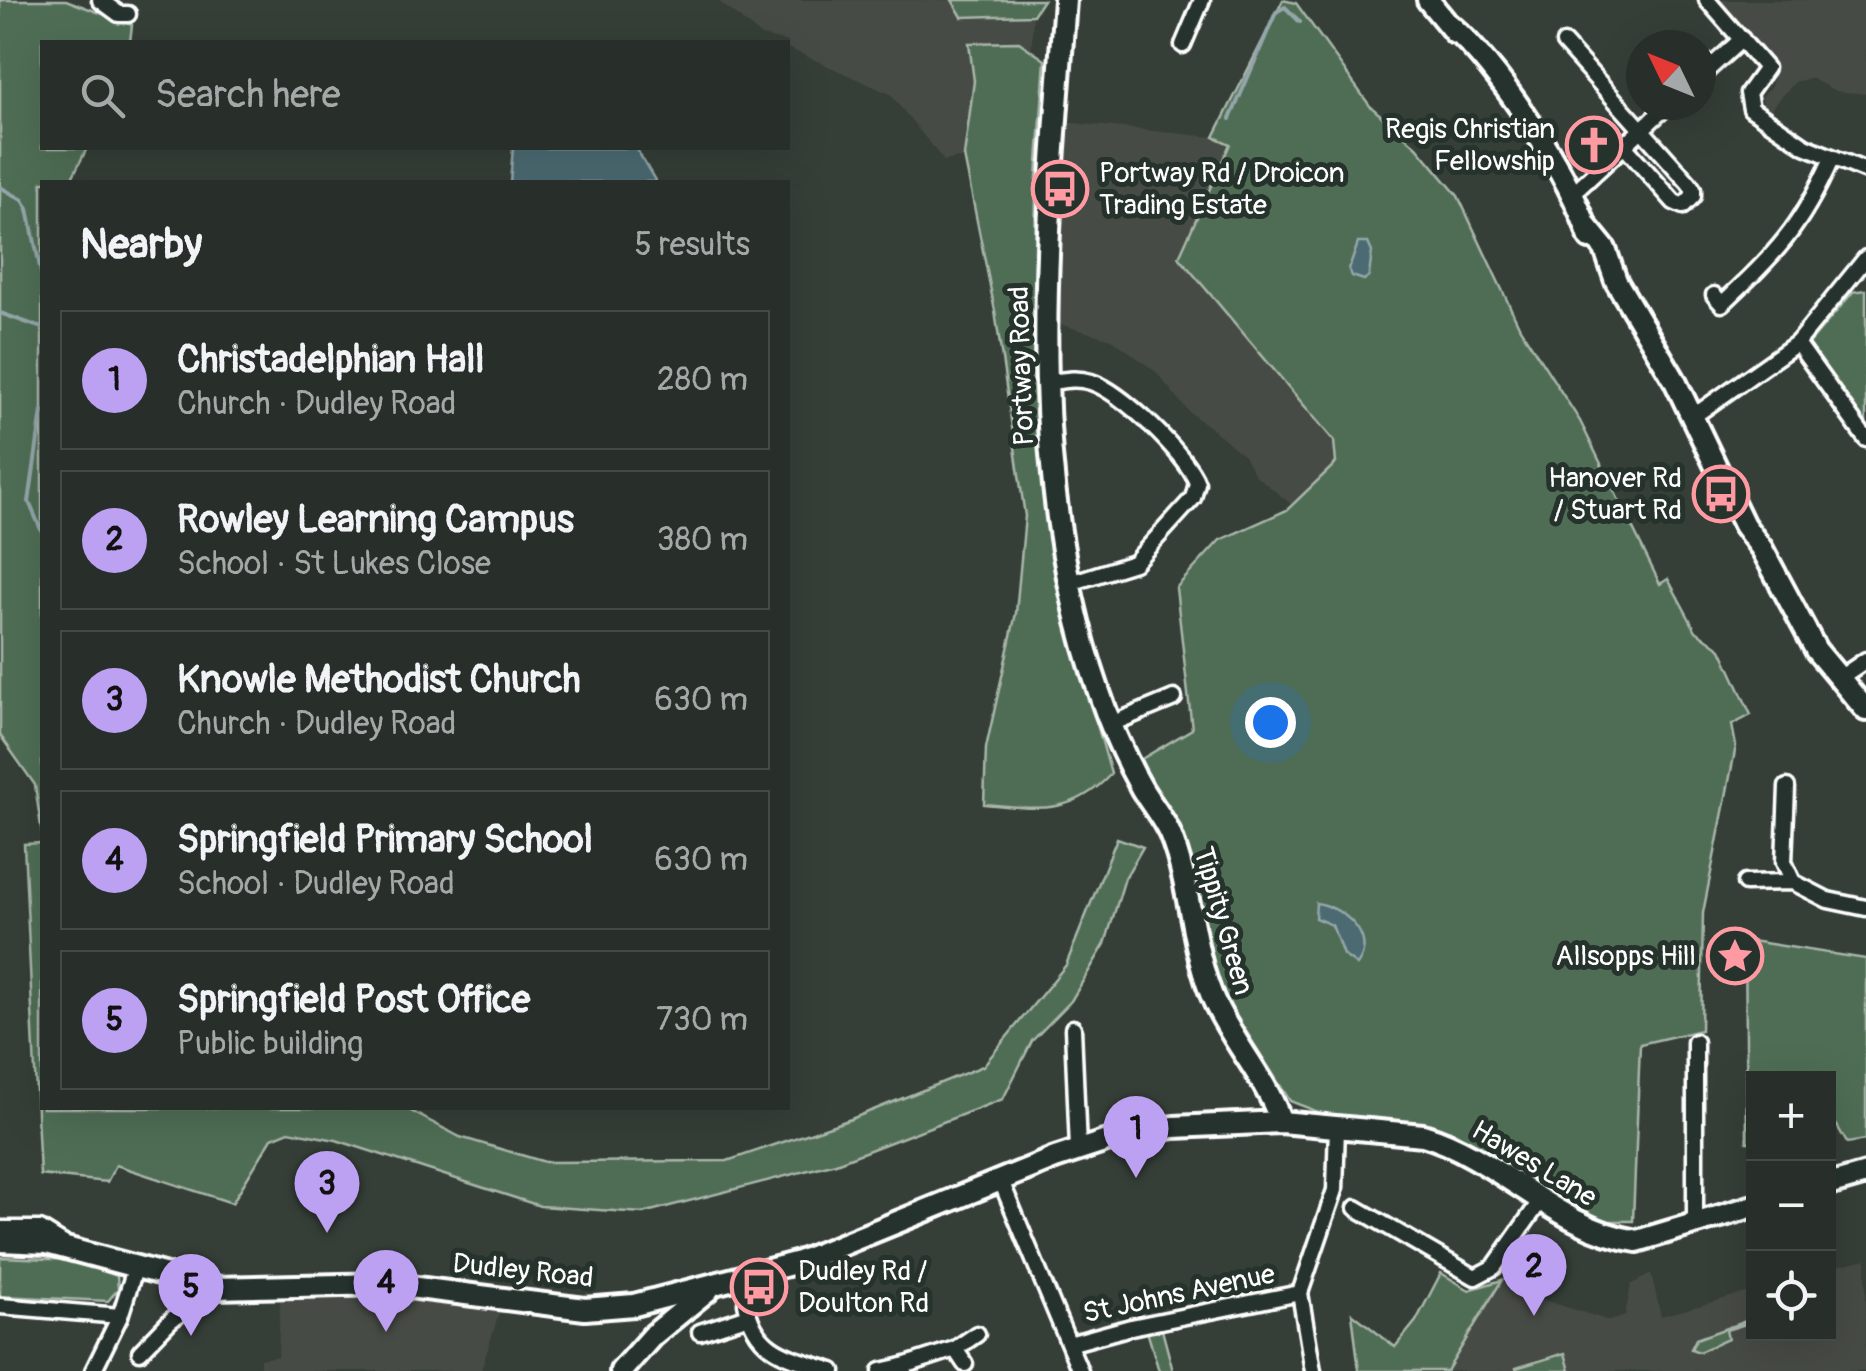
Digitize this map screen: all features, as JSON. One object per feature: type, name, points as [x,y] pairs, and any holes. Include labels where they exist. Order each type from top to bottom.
[{"type":"street","points":[[100,0],[119,14],[128,14]]},
{"type":"street","name":"Portway Road","points":[[1065,0],[1044,307],[1045,383],[1070,583],[1092,670],[1142,788]]},
{"type":"street","points":[[1182,45],[1202,0]]},
{"type":"street","points":[[1428,0],[1482,54],[1500,82],[1570,196],[1596,254],[1616,281],[1655,353],[1668,388],[1752,520],[1762,550],[1827,666],[1842,677],[1866,710]]},
{"type":"street","points":[[1706,0],[1766,68],[1748,93],[1751,109],[1831,160],[1866,171]]},
{"type":"street","points":[[1716,62],[1742,39]]},
{"type":"street","points":[[1564,43],[1693,190],[1687,204],[1674,202],[1625,147]]},
{"type":"street","points":[[1570,196],[1651,120]]},
{"type":"street","points":[[1714,295],[1722,304],[1790,236],[1804,219],[1831,160]]},
{"type":"street","points":[[1690,418],[1797,343],[1860,281],[1866,258]]},
{"type":"street","points":[[1797,343],[1866,439]]},
{"type":"street","points":[[1045,383],[1083,380],[1113,393],[1178,453],[1197,483],[1194,498],[1134,563],[1070,583]]},
{"type":"street","points":[[1842,677],[1866,660]]},
{"type":"street","points":[[1112,724],[1174,698]]},
{"type":"street","points":[[1786,787],[1784,862],[1794,882]]},
{"type":"street","name":"Tippity Green","points":[[1142,788],[1170,833],[1215,1004],[1274,1100],[1281,1122]]},
{"type":"street","points":[[1745,883],[1794,882],[1828,900],[1866,908]]},
{"type":"street","points":[[1073,1028],[1078,1149]]},
{"type":"street","points":[[1689,1051],[1695,1224]]},
{"type":"street","name":"Hawes Lane","points":[[1281,1122],[1338,1126],[1443,1142],[1486,1162],[1587,1230],[1637,1241],[1746,1208]]},
{"type":"street","name":"Dudley Road","points":[[0,1242],[70,1248],[135,1270],[215,1288],[385,1284],[584,1309],[634,1305],[800,1262],[1078,1149],[1174,1126],[1281,1122]]},
{"type":"street","points":[[1313,1371],[1300,1294],[1335,1190],[1338,1126]]},
{"type":"street","points":[[1836,1183],[1866,1174]]},
{"type":"street","points":[[1001,1182],[1080,1371]]},
{"type":"street","points":[[1356,1208],[1475,1277],[1494,1267],[1542,1200]]},
{"type":"street","points":[[0,1229],[40,1229],[70,1248]]},
{"type":"street","points":[[93,1371],[120,1316],[135,1270]]},
{"type":"street","points":[[620,1371],[670,1320],[714,1286]]},
{"type":"street","points":[[140,1352],[170,1320],[215,1288]]},
{"type":"street","name":"St Johns Avenue","points":[[1069,1344],[1130,1327],[1300,1294]]},
{"type":"street","points":[[0,1306],[120,1316]]},
{"type":"street","points":[[700,1332],[747,1309],[759,1336],[776,1353],[833,1371]]},
{"type":"street","points":[[881,1371],[903,1369],[955,1349],[977,1334]]},
{"type":"street","points":[[955,1349],[966,1364]]},
{"type":"shaded area","points":[[717,0],[951,0],[962,17],[1033,15],[1028,145],[944,161],[890,94],[790,49],[790,40],[761,36]]},
{"type":"shaded area","points":[[1715,0],[1866,0],[1866,94],[1836,91],[1810,78],[1795,82],[1767,113],[1761,97],[1772,85],[1774,67]]},
{"type":"shaded area","points":[[1064,122],[1214,137],[1230,143],[1180,257],[1335,441],[1336,463],[1292,505],[1255,475],[1244,456],[1189,412],[1156,372],[1112,339],[1051,322]]},
{"type":"shaded area","points":[[1866,1259],[1866,1371],[1447,1371],[1502,1280],[1547,1301],[1610,1321],[1625,1315],[1631,1285],[1651,1273],[1661,1316],[1746,1293],[1746,1341],[1836,1341],[1836,1266]]},
{"type":"shaded area","points":[[387,1294],[501,1307],[481,1371],[260,1371],[260,1359],[278,1356],[280,1301]]},
{"type":"green space","points":[[0,0],[66,0],[132,25],[130,40],[40,40],[40,150],[86,150],[71,180],[40,180],[40,820],[35,785],[0,735]]},
{"type":"green space","points":[[952,0],[1043,0],[1033,15],[962,17]]},
{"type":"green space","points":[[1283,0],[1296,3],[1370,106],[1417,147],[1458,196],[1520,328],[1580,421],[1660,584],[1668,579],[1696,631],[1721,649],[1751,715],[1732,725],[1736,746],[1703,913],[1701,1030],[1640,1044],[1633,1221],[1597,1221],[1454,1132],[1416,1122],[1331,1117],[1290,1101],[1218,987],[1194,863],[1140,760],[1192,729],[1176,588],[1220,540],[1287,510],[1336,463],[1334,441],[1179,257],[1230,144],[1214,137]]},
{"type":"green space","points":[[1019,42],[1045,60],[1036,192],[1033,379],[1037,432],[1057,582],[1111,774],[1082,797],[1037,808],[984,804],[986,748],[1016,613],[1025,516],[995,311],[964,156],[974,81],[969,43]]},
{"type":"green space","points":[[1866,290],[1866,431],[1859,414],[1808,345],[1853,292]]},
{"type":"green space","points":[[1117,838],[1143,847],[1125,878],[1105,944],[1071,1001],[1032,1041],[1003,1099],[836,1163],[643,1213],[540,1206],[336,1140],[289,1131],[272,1138],[232,1203],[116,1165],[107,1182],[40,1175],[24,844],[40,843],[40,1110],[409,1110],[460,1137],[545,1162],[727,1161],[851,1119],[983,1066],[1066,965]]},
{"type":"green space","points":[[1745,940],[1866,959],[1866,1140],[1847,1143],[1836,1124],[1836,1071],[1746,1071]]},
{"type":"green space","points":[[0,1257],[74,1260],[117,1276],[118,1289],[108,1301],[0,1296]]},
{"type":"green space","points":[[1441,1273],[1469,1290],[1502,1280],[1447,1371],[1359,1371],[1352,1313],[1395,1347],[1416,1321]]},
{"type":"green space","points":[[1746,1321],[1726,1330],[1728,1339],[1699,1352],[1691,1349],[1696,1339]]},
{"type":"green space","points":[[1161,1326],[1173,1371],[1159,1371],[1147,1331]]},
{"type":"green space","points":[[1565,1353],[1570,1371],[1517,1371],[1516,1368]]},
{"type":"water","points":[[513,150],[637,150],[655,180],[510,180]]},
{"type":"water","points":[[1358,243],[1368,243],[1372,252],[1369,276],[1364,280],[1352,276],[1349,269]]},
{"type":"water","points":[[1316,903],[1346,916],[1360,933],[1363,954],[1357,965],[1343,955],[1332,925],[1315,918]]},
{"type":"waterway","points":[[1230,119],[1276,12],[1285,7],[1300,22]]},
{"type":"waterway","points":[[0,187],[23,200],[28,209],[40,267]]},
{"type":"waterway","points":[[0,313],[40,327]]},
{"type":"waterway","points":[[40,425],[29,502],[40,527]]},
{"type":"place","name":"Regis Christian Fellowship","points":[[1594,145]]},
{"type":"place","name":"Portway Rd / Droicon Trading Estate","points":[[1060,189]]},
{"type":"place","name":"Hanover Rd / Stuart Rd","points":[[1721,494]]},
{"type":"place","name":"Allsopps Hill","points":[[1735,956]]},
{"type":"place","name":"Christadelphian Hall","points":[[1136,1178]]},
{"type":"place","name":"Knowle Methodist Church","points":[[327,1233]]},
{"type":"place","name":"Dudley Rd / Doulton Rd","points":[[759,1287]]},
{"type":"place","name":"Rowley Learning Campus","points":[[1534,1316]]},
{"type":"place","name":"Springfield Primary School","points":[[386,1332]]},
{"type":"place","name":"Springfield Post Office","points":[[191,1336]]}]
